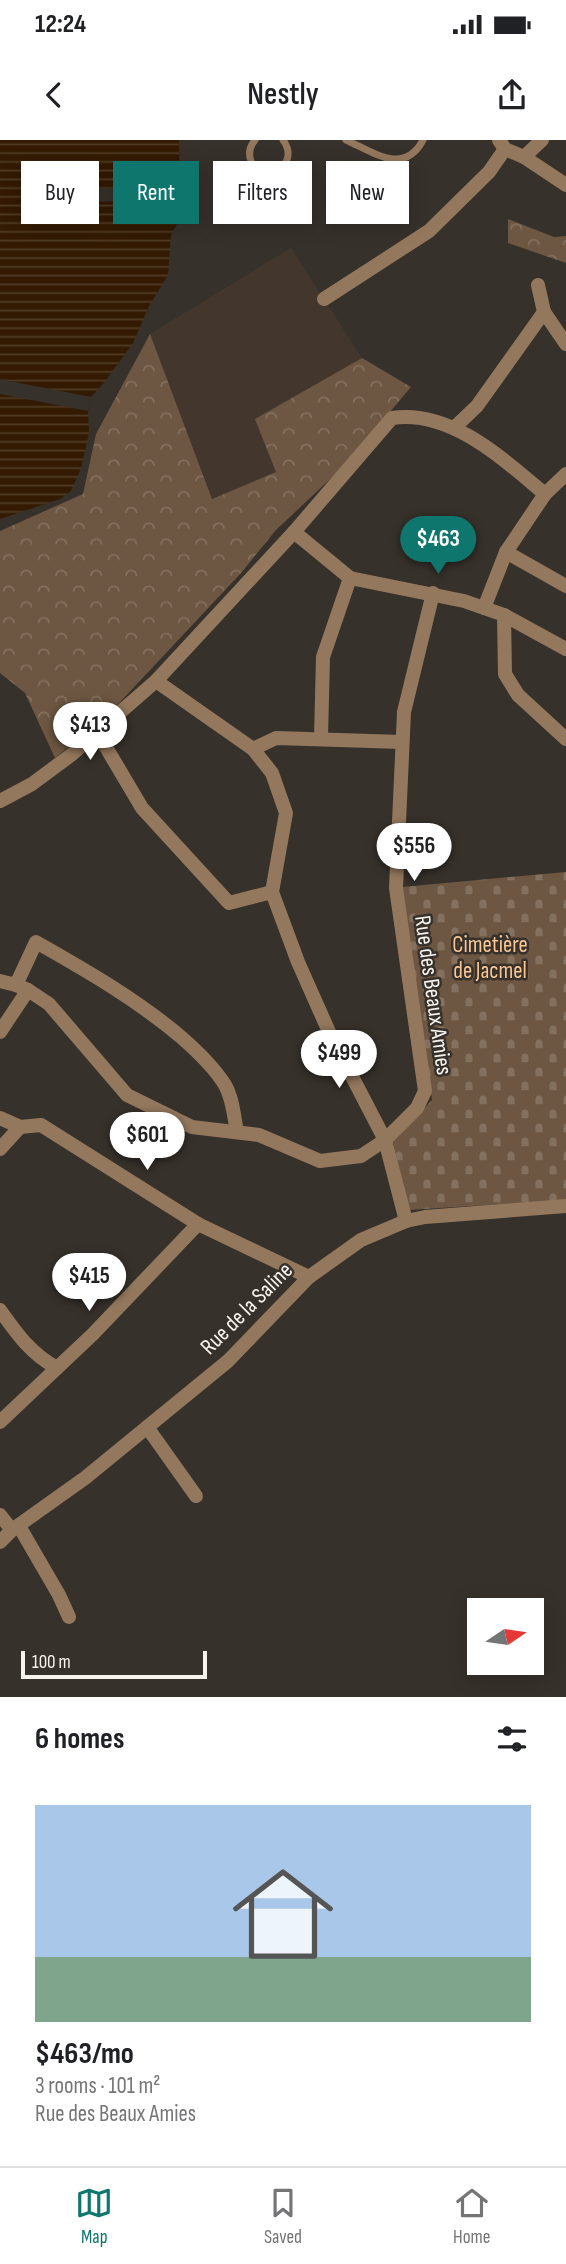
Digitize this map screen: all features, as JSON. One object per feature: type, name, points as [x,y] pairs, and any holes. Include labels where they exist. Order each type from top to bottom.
[{"type":"street","points":[[524,157],[542,140]]},
{"type":"street","points":[[324,299],[429,231],[489,172],[502,145],[566,185]]},
{"type":"street","points":[[538,285],[544,312],[566,344]]},
{"type":"street","points":[[454,428],[477,406],[544,312]]},
{"type":"street","points":[[0,797],[32,783],[71,755],[156,681],[294,532],[392,418],[410,415],[431,419],[454,428],[502,458],[545,494]]},
{"type":"street","points":[[484,608],[506,552],[545,494],[566,474]]},
{"type":"street","points":[[294,532],[350,578],[433,593],[484,608],[505,615],[566,649]]},
{"type":"street","points":[[506,552],[566,586]]},
{"type":"street","points":[[321,738],[323,657],[350,578]]},
{"type":"street","name":"Rue des Beaux Amies","points":[[22,988],[49,1004],[127,1095],[192,1127],[259,1135],[320,1161],[361,1156],[385,1140],[417,1108],[425,1091],[396,888],[404,712],[433,593]]},
{"type":"street","points":[[505,615],[505,674],[519,695],[563,732]]},
{"type":"street","points":[[156,681],[253,749],[272,773],[286,813],[272,892],[298,962],[330,1034],[385,1140],[406,1221]]},
{"type":"street","points":[[97,732],[142,808],[229,903],[272,892]]},
{"type":"street","points":[[253,749],[276,738],[402,742]]},
{"type":"street","points":[[0,1032],[22,988],[36,942],[123,992],[154,1014],[200,1054],[226,1086],[237,1132]]},
{"type":"street","points":[[0,981],[22,988]]},
{"type":"street","points":[[0,1118],[20,1127],[41,1125],[198,1224],[309,1276]]},
{"type":"street","points":[[0,1149],[20,1127]]},
{"type":"street","name":"Rue de la Saline","points":[[0,1542],[15,1528],[86,1478],[228,1361],[309,1276],[361,1240],[406,1221],[425,1217],[566,1206]]},
{"type":"street","points":[[0,1422],[93,1334],[198,1224]]},
{"type":"street","points":[[0,1310],[22,1341],[57,1368]]},
{"type":"street","points":[[147,1427],[196,1496]]},
{"type":"street","points":[[0,1515],[15,1528],[60,1595],[69,1617]]},
{"type":"lane","points":[[255,140],[250,147],[250,159],[257,169],[268,173],[285,165],[288,154],[285,141]]},
{"type":"lane","points":[[346,140],[388,159],[400,160],[409,157],[423,140]]},
{"type":"shaded area","points":[[0,140],[179,140],[179,161],[113,161],[113,224],[177,224],[171,235],[168,275],[149,306],[133,343],[91,397],[88,411],[89,433],[81,468],[71,491],[60,499],[0,519]]},
{"type":"shaded area","points":[[291,248],[362,358],[256,419],[276,472],[212,499],[150,334]]},
{"type":"green space","points":[[508,219],[554,237],[566,236],[566,263],[508,243]]},
{"type":"green space","points":[[150,334],[212,499],[276,472],[255,419],[362,358],[411,387],[344,466],[276,530],[241,573],[107,716],[55,758],[25,693],[0,673],[0,531],[83,494],[96,434]]},
{"type":"green space","name":"Cimetière de Jacmel","points":[[566,872],[566,1200],[409,1210],[393,1142],[432,1100],[402,887]]},
{"type":"pier","points":[[113,188],[113,201],[99,202],[99,189]]},
{"type":"pier","points":[[0,379],[91,397],[88,411],[0,394]]}]
